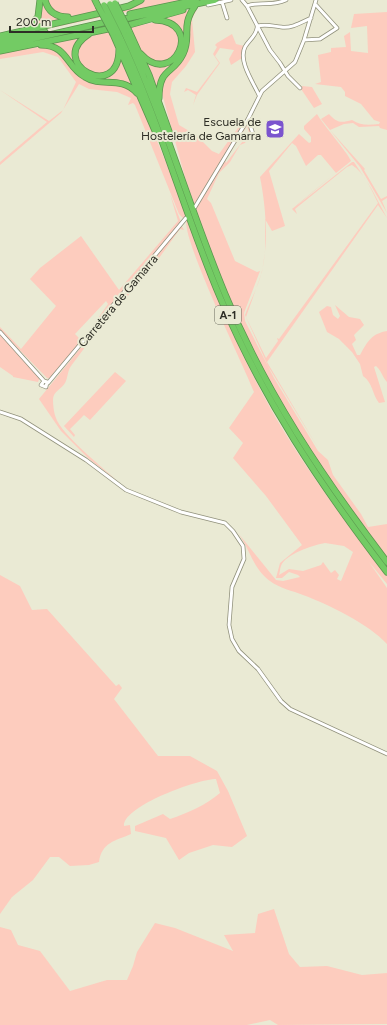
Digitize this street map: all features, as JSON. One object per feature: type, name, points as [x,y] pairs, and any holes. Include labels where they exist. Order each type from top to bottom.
[{"type":"highway","points":[[26,29],[34,23],[38,17],[40,0]]},
{"type":"highway","points":[[45,0],[47,7],[54,14],[62,17],[77,18]]},
{"type":"highway","points":[[95,0],[107,3]]},
{"type":"highway","points":[[0,36],[129,6],[141,0]]},
{"type":"highway","points":[[0,41],[196,0]]},
{"type":"highway","points":[[0,46],[206,4],[215,0]]},
{"type":"highway","points":[[107,3],[121,33],[139,52],[149,61],[159,64],[171,61],[180,52],[181,38],[175,26],[164,21],[150,20]]},
{"type":"highway","points":[[91,33],[80,42],[75,54],[77,63],[86,73],[100,76],[111,72],[118,60],[121,33],[107,3]]},
{"type":"highway","points":[[0,51],[150,20],[206,4]]},
{"type":"highway","points":[[160,102],[159,88],[161,80],[183,54],[186,45],[186,21],[195,6]]},
{"type":"highway","name":"A-1","points":[[121,33],[145,78],[225,295],[262,374],[296,434],[327,482],[387,562]]},
{"type":"highway","name":"A-1","points":[[121,33],[146,96],[220,298],[258,378],[290,435],[322,485],[387,572]]},
{"type":"highway","points":[[33,45],[55,47],[65,55],[77,71],[84,77],[93,80],[123,83],[133,89],[140,97]]},
{"type":"highway","points":[[119,48],[175,177]]},
{"type":"highway","points":[[139,52],[160,102],[172,140],[176,160]]},
{"type":"street","points":[[206,4],[231,0]]},
{"type":"street","points":[[242,0],[247,6],[262,38],[288,76],[300,88]]},
{"type":"street","points":[[247,6],[251,2],[271,5],[286,0]]},
{"type":"street","points":[[195,207],[248,119],[259,95],[295,62],[316,5],[316,0]]},
{"type":"street","points":[[222,2],[227,18]]},
{"type":"street","points":[[304,40],[320,39],[337,28],[316,5]]},
{"type":"street","points":[[257,26],[267,24],[282,28],[292,26],[311,18]]},
{"type":"street","points":[[257,26],[256,32],[245,47],[243,53],[244,62],[259,95]]},
{"type":"street","points":[[248,119],[254,137]]},
{"type":"street","name":"Carretera de Gamarra","points":[[48,383],[186,218]]},
{"type":"street","points":[[0,332],[44,381],[48,383],[46,387],[41,385],[44,381]]},
{"type":"street","points":[[0,412],[21,419],[86,460],[126,490],[180,514],[225,523],[240,539],[243,546],[244,559],[232,587],[229,625],[232,639],[239,651],[258,669],[281,701],[298,714],[387,754]]},
{"type":"shaded area","points":[[41,0],[62,19],[34,25],[38,20]]},
{"type":"shaded area","points":[[46,0],[92,0],[98,11],[69,16],[62,15],[50,7]]},
{"type":"shaded area","points":[[145,0],[182,0],[0,39],[122,9]]},
{"type":"shaded area","points":[[191,9],[185,21],[183,51],[157,89],[145,61],[152,65],[167,64],[183,41],[168,20],[162,19]]},
{"type":"shaded area","points":[[197,9],[192,19],[195,52],[186,66],[172,82],[170,94],[179,125],[196,135],[212,151],[219,154],[243,121],[244,122],[195,206],[186,181],[161,90],[165,77],[179,63],[188,26],[193,12]]},
{"type":"shaded area","points":[[387,12],[387,130],[380,128],[379,126],[359,127],[353,123],[344,124],[330,130],[365,169],[364,170],[381,199],[387,196],[387,198],[382,201],[387,213],[360,167],[321,119],[329,114],[339,122],[352,120],[368,125],[379,124],[380,122],[374,120],[361,104],[345,96],[345,92],[341,87],[315,84],[321,82],[318,55],[331,52],[331,48],[346,47],[344,36],[350,32],[351,51],[368,53],[367,26],[351,28],[354,14]]},
{"type":"shaded area","points":[[158,22],[170,25],[177,31],[179,39],[175,54],[169,59],[161,62],[153,61],[144,55],[137,45],[129,27]]},
{"type":"shaded area","points":[[109,31],[116,50],[115,61],[108,70],[101,74],[89,72],[79,61],[78,49],[86,38]]},
{"type":"shaded area","points":[[232,34],[236,44],[244,46],[242,58],[231,65],[229,59],[234,50],[220,48],[215,56],[220,63],[197,95],[193,105],[196,95],[188,90],[184,92],[186,88],[197,92],[219,63],[213,54],[217,47],[215,45]]},
{"type":"shaded area","points":[[81,37],[76,46],[78,62],[81,70],[89,76],[96,78],[117,66],[121,57],[134,88],[95,80],[85,76],[51,44]]},
{"type":"shaded area","points":[[39,47],[55,50],[83,79],[91,82],[123,85],[134,92],[142,105],[175,184],[186,216],[184,219],[179,214],[135,105],[133,103],[128,105],[131,98],[117,92],[89,89],[79,84],[63,109],[76,82],[58,57],[43,52],[0,59],[0,53]]},
{"type":"shaded area","points":[[302,86],[312,87],[322,104],[314,108],[301,89]]},
{"type":"shaded area","points":[[0,90],[49,121],[63,110],[0,165],[0,162],[47,122]]},
{"type":"shaded area","points":[[317,114],[351,161],[336,173],[321,155],[318,155],[306,166],[296,146],[292,143],[269,171],[285,226],[272,231],[265,220],[264,201],[260,177],[299,134],[309,143],[311,142],[311,137],[304,129],[304,126]]},
{"type":"shaded area","points":[[248,123],[251,132],[245,143],[240,145],[230,162],[219,173],[207,199],[211,203],[235,261],[257,272],[260,271],[244,313],[245,321],[274,378],[318,451],[328,460],[333,475],[361,514],[368,527],[387,524],[387,558],[320,466],[290,418],[262,368],[235,312],[196,208],[207,191],[216,171]],"holes":[[[247,126],[249,133],[226,163],[225,160]]]},
{"type":"shaded area","points":[[352,162],[354,162],[363,176],[352,165],[347,167],[295,209],[297,214],[292,209],[334,174],[294,208]]},
{"type":"shaded area","points":[[368,183],[387,218],[378,205],[267,362],[318,448],[268,366],[245,315],[256,289],[246,317],[266,358],[278,341],[277,338],[279,339],[378,203]]},
{"type":"shaded area","points":[[170,194],[181,222],[95,325],[94,324],[108,304],[106,301],[75,334],[82,341],[51,379],[47,378],[0,330],[0,327],[21,349],[56,306],[30,279],[40,268],[81,236],[119,290],[178,221]]},
{"type":"shaded area","points":[[187,219],[219,302],[243,355],[270,408],[321,488],[387,576],[387,584],[369,562],[387,588],[387,644],[380,637],[348,616],[270,581],[264,576],[256,565],[238,533],[276,580],[283,581],[300,577],[289,572],[282,578],[276,578],[280,563],[302,545],[266,496],[233,458],[243,443],[229,428],[254,392],[202,274],[187,229]],"holes":[[[325,543],[344,546],[353,552],[341,581],[337,579],[339,575],[335,570],[331,573],[323,562],[321,565],[303,571],[289,569],[279,575],[284,562],[300,551]]]},
{"type":"shaded area","points":[[265,220],[266,226],[265,251]]},
{"type":"shaded area","points":[[181,225],[184,230],[180,229],[146,276],[103,323],[71,366],[65,383],[53,397],[54,412],[59,425],[84,452],[119,482],[89,459],[61,431],[39,399]]},
{"type":"shaded area","points":[[335,305],[349,317],[360,319],[364,325],[354,335],[356,340],[352,344],[357,355],[360,355],[370,339],[377,334],[387,331],[387,382],[378,368],[376,366],[374,367],[385,402],[379,403],[377,400],[371,385],[363,376],[360,364],[352,352],[339,339],[327,332],[319,312],[327,306],[331,307],[333,315],[338,319],[340,316]]},
{"type":"shaded area","points":[[0,334],[40,377],[38,382],[13,377],[0,367]]},
{"type":"shaded area","points":[[115,372],[126,381],[90,420],[84,415],[70,429],[75,435],[74,437],[64,426]]},
{"type":"shaded area","points":[[0,575],[20,586],[32,610],[47,609],[116,686],[119,684],[122,688],[114,699],[158,756],[190,756],[217,771],[228,791],[247,836],[232,847],[213,845],[189,853],[179,860],[166,838],[135,831],[135,826],[163,814],[170,819],[183,814],[203,805],[220,793],[216,779],[194,784],[163,795],[135,810],[127,818],[124,826],[130,825],[131,834],[106,846],[99,862],[89,865],[70,866],[59,857],[50,857],[33,880],[12,897],[0,914]]},
{"type":"shaded area","points":[[274,909],[289,954],[300,967],[327,966],[362,975],[387,973],[387,1024],[278,1025],[270,1020],[247,1025],[0,1025],[0,927],[11,930],[18,945],[40,951],[70,991],[107,980],[127,980],[137,952],[155,923],[175,928],[233,951],[224,935],[255,933],[258,914]]},
{"type":"place","name":"Escuela de Hostelería de Gamarra","points":[[275,129]]}]
